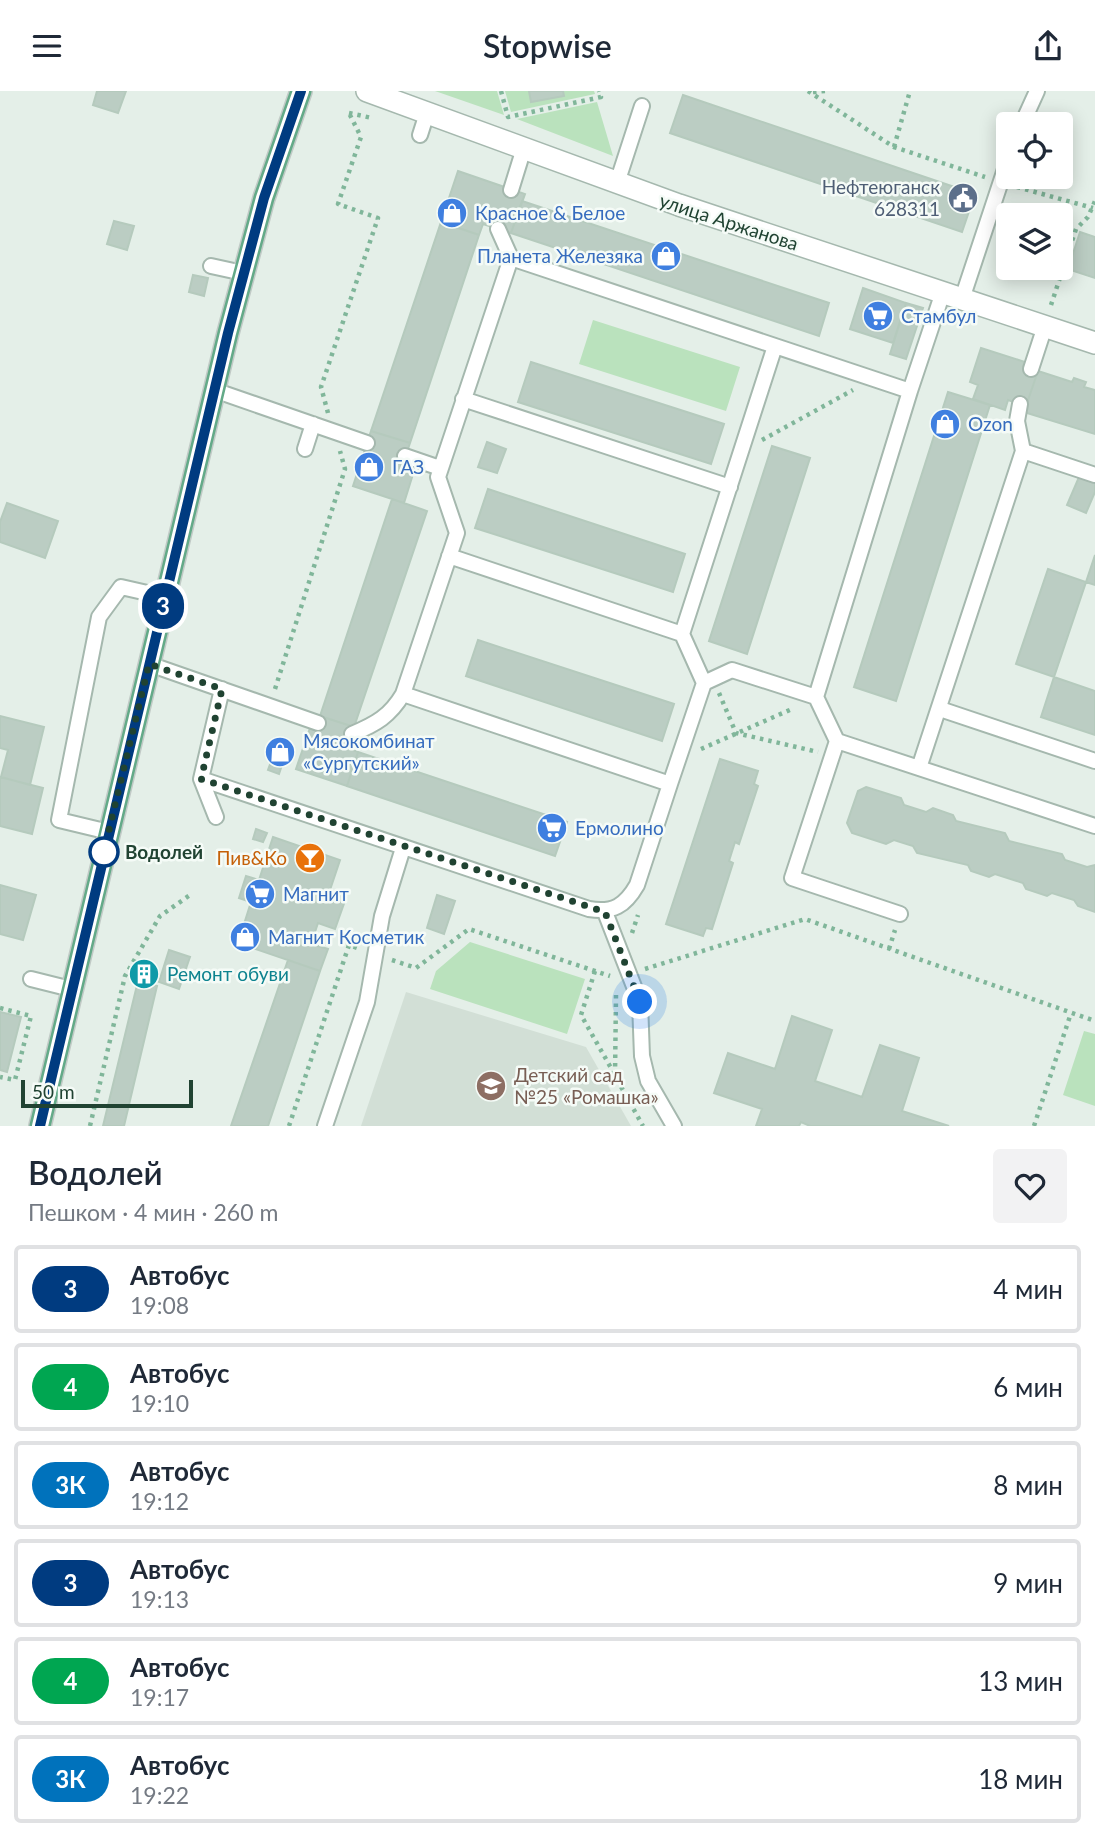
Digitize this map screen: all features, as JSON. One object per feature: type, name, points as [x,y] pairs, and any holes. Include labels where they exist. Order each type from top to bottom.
[{"type":"main road","points":[[40,1126],[243,273],[264,198],[301,91]]},
{"type":"street","name":"улица Аржанова","points":[[367,91],[617,183],[1095,343]]},
{"type":"lane","points":[[1027,112],[1037,91]]},
{"type":"lane","points":[[617,183],[642,106]]},
{"type":"lane","points":[[420,135],[427,113]]},
{"type":"lane","points":[[511,190],[524,148]]},
{"type":"lane","points":[[900,914],[792,878],[837,741],[816,697],[910,391],[998,189]]},
{"type":"lane","points":[[352,734],[375,725],[392,713],[403,694],[457,533],[438,477],[511,258],[498,229]]},
{"type":"lane","points":[[511,258],[910,391]]},
{"type":"lane","points":[[211,266],[243,273]]},
{"type":"lane","points":[[1031,369],[1045,326]]},
{"type":"lane","points":[[682,634],[775,346]]},
{"type":"lane","points":[[214,390],[367,443]]},
{"type":"lane","points":[[463,400],[730,487]]},
{"type":"lane","points":[[919,768],[1023,451],[1017,421],[1020,404]]},
{"type":"lane","points":[[305,449],[313,425]]},
{"type":"lane","points":[[1023,451],[1095,475]]},
{"type":"lane","points":[[405,456],[440,468]]},
{"type":"lane","points":[[449,556],[682,634],[708,681]]},
{"type":"lane","points":[[109,832],[59,820],[99,617],[121,587],[165,597]]},
{"type":"lane","points":[[149,664],[318,723]]},
{"type":"lane","points":[[201,779],[403,848],[605,912],[619,907],[630,898],[637,885],[708,681],[732,670],[816,697]]},
{"type":"lane","points":[[216,817],[201,779],[222,689]]},
{"type":"lane","points":[[403,694],[670,784]]},
{"type":"lane","points":[[940,709],[1095,761]]},
{"type":"lane","points":[[837,741],[1095,826]]},
{"type":"lane","points":[[325,1126],[367,1002],[382,916],[403,848]]},
{"type":"lane","points":[[605,912],[623,976],[640,1002],[642,1056],[648,1081],[674,1126]]},
{"type":"lane","points":[[31,979],[71,989]]},
{"type":"path","points":[[501,91],[508,117],[601,97],[599,91]]},
{"type":"path","points":[[809,92],[826,91]]},
{"type":"path","points":[[894,146],[910,91]]},
{"type":"path","points":[[809,92],[894,146],[996,180]]},
{"type":"path","points":[[270,706],[345,469],[321,387],[378,218],[338,204],[361,137],[349,113]]},
{"type":"path","points":[[1025,189],[1093,209]]},
{"type":"path","points":[[1051,305],[1076,229],[1093,209],[1095,201]]},
{"type":"path","points":[[751,446],[873,379]]},
{"type":"path","points":[[708,681],[736,733]]},
{"type":"path","points":[[90,1126],[125,977],[160,916],[190,895]]},
{"type":"path","points":[[889,949],[900,914]]},
{"type":"path","points":[[289,1126],[349,945],[416,968],[469,929],[595,971],[623,976],[805,919],[1095,1021]]},
{"type":"path","points":[[595,971],[581,1015],[643,1126]]},
{"type":"path","points":[[615,1076],[623,976]]},
{"type":"path","points":[[0,1008],[31,1016],[15,1080],[0,1077]]},
{"type":"path","points":[[1034,1126],[1071,1013]]},
{"type":"shaded area","name":"Детский сад №25 «Ромашка»","points":[[406,992],[586,1047],[631,1126],[361,1126]]},
{"type":"green space","points":[[435,91],[497,91],[504,115]]},
{"type":"green space","points":[[505,91],[594,91],[595,94],[511,112]]},
{"type":"green space","points":[[597,102],[613,156],[517,119]]},
{"type":"green space","points":[[593,320],[740,367],[726,411],[579,364]]},
{"type":"green space","points":[[470,942],[585,979],[567,1034],[430,989],[436,971]]},
{"type":"green space","points":[[1084,1031],[1095,1034],[1095,1106],[1063,1095]]},
{"type":"building","points":[[97,91],[126,91],[118,113],[93,105]]},
{"type":"building","points":[[529,91],[563,91],[564,96],[531,102]]},
{"type":"building","points":[[683,95],[975,194],[962,232],[670,133]]},
{"type":"building","points":[[458,171],[525,194],[511,233],[483,224],[479,235],[441,222]]},
{"type":"building","points":[[522,201],[829,303],[819,336],[511,233]]},
{"type":"building","points":[[114,221],[134,226],[127,250],[107,244]]},
{"type":"building","points":[[441,222],[479,235],[410,443],[371,431]]},
{"type":"building","points":[[1080,232],[1095,237],[1095,278],[1073,271],[1073,254]]},
{"type":"building","points":[[193,275],[208,278],[204,296],[189,292]]},
{"type":"building","name":"Стамбул","points":[[863,288],[906,303],[893,343],[850,329]]},
{"type":"building","points":[[906,303],[923,308],[906,359],[890,354]]},
{"type":"building","points":[[981,348],[1025,362],[1023,366],[1038,371],[1026,406],[1008,400],[1005,410],[973,399],[978,385],[970,382]]},
{"type":"building","points":[[531,362],[724,424],[711,464],[518,402]]},
{"type":"building","points":[[1038,371],[1072,382],[1074,378],[1086,382],[1084,387],[1095,390],[1095,434],[1024,412]]},
{"type":"building","points":[[948,392],[990,405],[896,701],[854,687]]},
{"type":"building","points":[[371,431],[410,443],[402,467],[414,471],[404,503],[353,486]]},
{"type":"building","points":[[487,442],[506,449],[497,473],[478,467]]},
{"type":"building","points":[[772,446],[810,458],[747,654],[709,641]]},
{"type":"building","points":[[1079,477],[1095,483],[1095,492],[1086,513],[1067,505]]},
{"type":"building","points":[[488,489],[685,554],[673,592],[475,528]]},
{"type":"building","points":[[392,499],[427,511],[354,727],[320,716]]},
{"type":"building","points":[[7,503],[58,521],[45,558],[0,542],[0,522]]},
{"type":"building","points":[[1095,555],[1095,585],[1086,582]]},
{"type":"building","points":[[1048,569],[1086,582],[1054,677],[1016,664]]},
{"type":"building","points":[[478,640],[674,704],[662,741],[466,676]]},
{"type":"building","points":[[1054,677],[1095,691],[1095,735],[1041,717]]},
{"type":"building","points":[[0,716],[44,727],[30,785],[1,777],[8,750],[0,748]]},
{"type":"building","points":[[320,716],[354,727],[348,748],[358,752],[347,786],[296,769],[310,728],[315,730]]},
{"type":"building","name":"Мясокомбинат «Сургутский»","points":[[277,743],[288,747],[284,760],[272,757]]},
{"type":"building","points":[[358,752],[567,822],[555,856],[347,786]]},
{"type":"building","points":[[272,759],[283,762],[279,774],[268,770]]},
{"type":"building","points":[[720,759],[758,771],[754,784],[758,786],[739,844],[735,842],[729,861],[733,863],[712,929],[706,928],[703,936],[666,924]]},
{"type":"building","points":[[0,777],[43,788],[32,834],[0,826]]},
{"type":"building","points":[[866,787],[901,798],[904,805],[926,812],[933,808],[953,815],[956,821],[1005,833],[1009,841],[1062,854],[1065,860],[1087,867],[1095,865],[1095,912],[1078,906],[1074,900],[1052,893],[1047,896],[1026,889],[1023,883],[995,874],[989,877],[971,871],[968,865],[917,853],[913,846],[894,840],[886,844],[852,833],[847,823],[858,791]]},
{"type":"building","points":[[256,829],[267,833],[263,842],[253,839]]},
{"type":"building","points":[[273,837],[340,860],[329,893],[346,898],[335,929],[318,923],[311,944],[328,949],[320,971],[238,943],[251,902],[239,898],[246,876],[259,880]]},
{"type":"building","points":[[0,885],[36,895],[23,940],[0,934]]},
{"type":"building","points":[[437,895],[455,901],[444,934],[427,928]]},
{"type":"building","points":[[169,950],[190,957],[179,989],[159,982]]},
{"type":"building","points":[[288,960],[320,971],[268,1126],[231,1126]]},
{"type":"building","name":"Ремонт обуви","points":[[141,966],[151,969],[147,982],[137,980]]},
{"type":"building","points":[[138,981],[157,986],[124,1126],[103,1126]]},
{"type":"building","points":[[0,1012],[21,1017],[7,1072],[0,1070]]},
{"type":"building","points":[[792,1016],[832,1030],[815,1081],[862,1097],[880,1045],[919,1058],[902,1111],[949,1126],[810,1126],[801,1122],[799,1126],[756,1126],[762,1109],[714,1093],[728,1053],[775,1069]]},
{"type":"bus line","name":"3","points":[[40,1126],[228,333],[264,198],[301,91]]},
{"type":"place","name":"Нефтеюганск 628311","points":[[963,198]]},
{"type":"place","name":"Красное & Белое","points":[[452,213]]},
{"type":"place","name":"Планета Железяка","points":[[666,256]]},
{"type":"place","name":"Стамбул","points":[[878,316]]},
{"type":"place","name":"Ozon","points":[[945,424]]},
{"type":"place","name":"ГАЗ","points":[[369,467]]},
{"type":"place","name":"Мясокомбинат «Сургутский»","points":[[280,752]]},
{"type":"place","name":"Ермолино","points":[[552,828]]},
{"type":"place","name":"Водолей","points":[[104,852]]},
{"type":"place","name":"Пив&Ко","points":[[310,858]]},
{"type":"place","name":"Магнит","points":[[260,894]]},
{"type":"place","name":"Магнит Косметик","points":[[245,937]]},
{"type":"place","name":"Ремонт обуви","points":[[144,974]]},
{"type":"place","name":"Детский сад №25 «Ромашка»","points":[[491,1086]]},
{"type":"route","points":[[104,852],[102,859],[149,664],[222,689],[201,779],[403,848],[605,912],[640,1002]]}]
